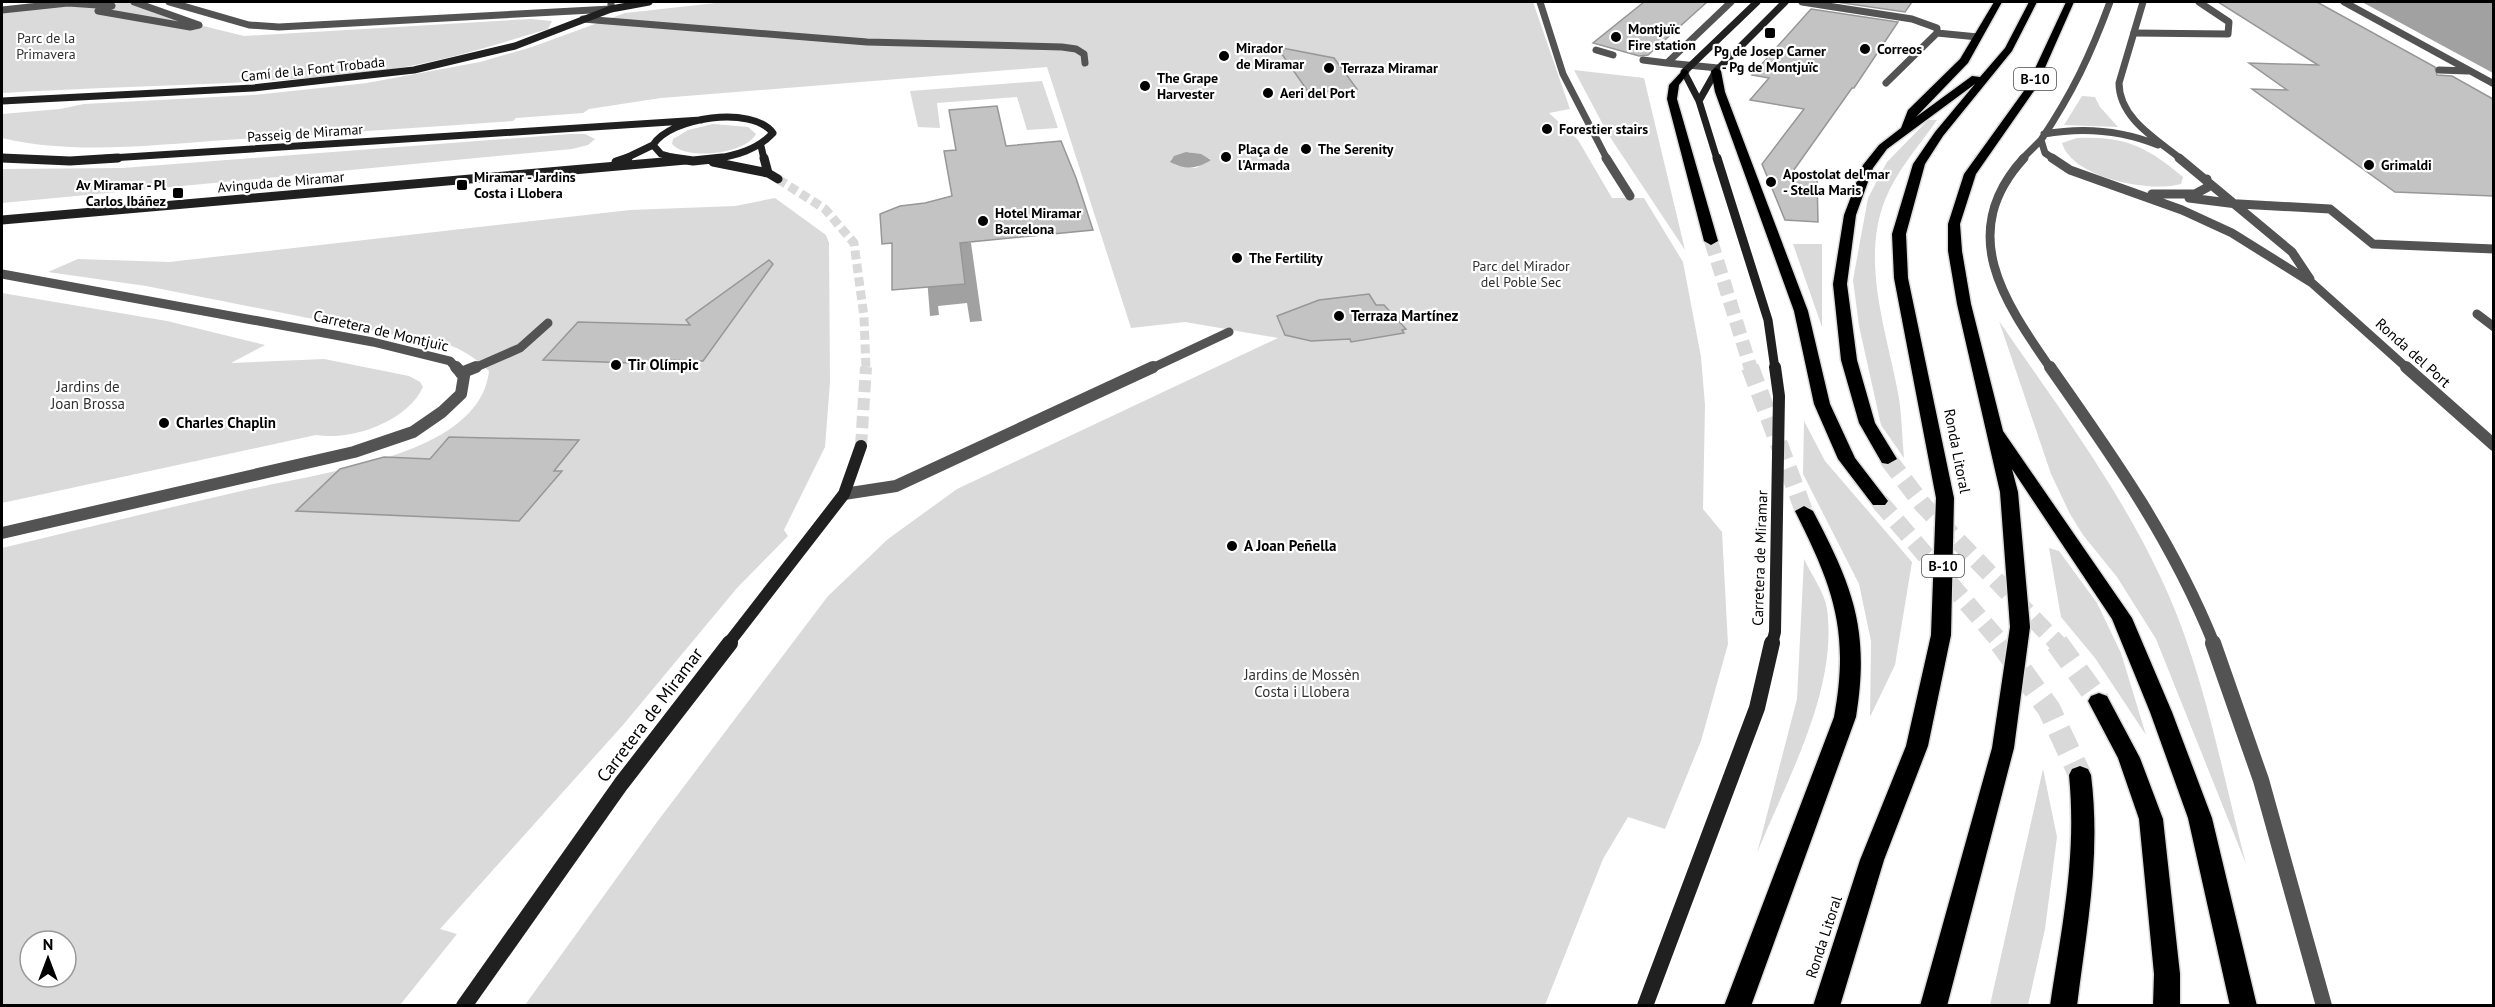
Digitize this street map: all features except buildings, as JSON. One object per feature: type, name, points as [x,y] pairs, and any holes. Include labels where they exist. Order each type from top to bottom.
[{"type":"highway","name":"B-10","points":[[1907,128],[1912,112],[1964,61],[1998,2]]},
{"type":"highway","name":"Ronda Litoral","points":[[1826,1005],[1872,860],[1917,746],[1941,635],[1945,498],[1901,278],[1899,234],[1919,164],[1939,134],[2009,49],[2033,2]]},
{"type":"highway","name":"B-10","points":[[1934,1005],[2002,748],[2020,627],[2008,492],[1964,304],[1955,251],[1954,224],[1970,174],[2031,88],[2070,2]]},
{"type":"highway","name":"B-10","points":[[1888,459],[1867,423],[1857,396],[1849,360],[1840,284],[1850,215],[1863,178],[1883,147],[2001,58]]},
{"type":"highway","points":[[1686,69],[1674,85],[1672,99],[1711,241]]},
{"type":"highway","points":[[1717,70],[1720,92],[1801,311],[1822,404],[1847,459],[1879,501]]},
{"type":"highway","name":"B-10","points":[[1995,431],[2020,463],[2062,532],[2122,618],[2161,712],[2200,818],[2244,1005]]},
{"type":"highway","points":[[1737,1005],[1845,717],[1852,684],[1851,627],[1846,602],[1834,569],[1804,511]]},
{"type":"highway","points":[[2099,701],[2129,758],[2151,819],[2167,974],[2166,1005]]},
{"type":"highway","points":[[2062,1005],[2084,860],[2085,819],[2080,775]]},
{"type":"street","points":[[2,7],[7,2]]},
{"type":"street","points":[[2,7],[30,2]]},
{"type":"street","points":[[2,7],[68,3],[112,6],[98,11],[189,27],[199,25],[134,2]]},
{"type":"street","points":[[169,2],[249,26],[279,27],[611,5]]},
{"type":"street","name":"Camí de la Font Trobada","points":[[2,101],[253,88],[380,75],[425,68],[515,46],[583,19],[611,5],[649,2]]},
{"type":"street","points":[[1540,2],[1563,74],[1596,143],[1630,196]]},
{"type":"street","points":[[1667,63],[1731,2]]},
{"type":"street","points":[[1686,69],[1757,2]]},
{"type":"street","points":[[1699,101],[1717,70],[1785,2]]},
{"type":"street","points":[[1802,2],[1912,19],[1936,28],[1937,33]]},
{"type":"street","points":[[2110,2],[2074,88],[2043,137],[2005,180],[1992,205],[1988,225],[1994,266],[2029,337],[2140,496],[2176,560],[2203,616],[2243,723],[2324,1005]]},
{"type":"street","name":"Ronda del Port","points":[[2143,2],[2119,83],[2120,99],[2139,124],[2239,204],[2292,252],[2312,283]]},
{"type":"street","points":[[2134,33],[2228,34],[2229,22],[2199,2]]},
{"type":"street","points":[[2344,2],[2493,84]]},
{"type":"street","points":[[583,19],[867,42],[1062,47],[1080,51],[1084,54],[1085,63]]},
{"type":"street","points":[[1937,33],[1978,37]]},
{"type":"street","points":[[1886,83],[1937,33]]},
{"type":"street","points":[[1596,50],[1613,55]]},
{"type":"street","points":[[1643,60],[1667,63],[1686,69],[1717,70]]},
{"type":"street","name":"Carretera de Miramar","points":[[1645,1005],[1757,708],[1775,632],[1779,396],[1768,320],[1699,101],[1686,69]]},
{"type":"street","points":[[2439,70],[2471,71]]},
{"type":"street","points":[[2,106],[41,98]]},
{"type":"street","name":"Passeig de Miramar","points":[[2,159],[70,161],[735,118],[762,122],[770,127],[773,133],[761,146]]},
{"type":"street","points":[[701,120],[662,134],[653,145],[662,155],[686,160],[735,156],[761,146],[768,173]]},
{"type":"street","name":"Passeig de Miramar","points":[[610,127],[641,127],[662,134]]},
{"type":"street","name":"Ronda del Port","points":[[2171,150],[2139,138],[2106,132],[2070,131],[2043,137],[2045,153],[2070,170],[2182,210],[2232,233],[2312,283],[2493,445]]},
{"type":"street","name":"Avinguda de Miramar","points":[[562,170],[612,163],[634,156],[653,145]]},
{"type":"street","name":"Avinguda de Miramar","points":[[2,220],[686,160]]},
{"type":"street","points":[[702,160],[768,173],[778,179]]},
{"type":"street","name":"Ronda del Port","points":[[2170,196],[2204,191],[2208,188],[2208,179]]},
{"type":"street","name":"Ronda del Port","points":[[2118,188],[2239,204]]},
{"type":"street","points":[[2239,204],[2330,209],[2373,244],[2493,249]]},
{"type":"street","name":"Carretera de Montjuïc","points":[[2,273],[373,342],[450,361],[461,373]]},
{"type":"street","points":[[2476,314],[2493,327]]},
{"type":"street","points":[[2,533],[354,452],[404,435],[442,412],[461,394],[464,376],[461,373],[513,351],[539,336],[548,323]]},
{"type":"street","points":[[844,494],[896,486],[1229,332]]},
{"type":"street","name":"Carretera de Miramar","points":[[464,1005],[621,784],[844,494],[861,446]]},
{"type":"green space","name":"Parc de la Primavera","points":[[35,2],[129,2],[183,21],[244,36],[531,19],[552,21],[548,29],[486,48],[444,59],[380,71],[286,80],[2,93],[2,8]]},
{"type":"green space","name":"Jardins de Mossèn Costa i Llobera","points":[[725,2],[1533,2],[1570,109],[1549,113],[1578,140],[1612,198],[1644,198],[1683,262],[1701,357],[1705,405],[1703,509],[1722,532],[1728,644],[1701,741],[1665,829],[1628,817],[1603,859],[1545,1005],[525,1005],[657,822],[828,596],[888,539],[957,489],[1278,338],[1185,322],[1131,328],[1047,67],[661,98],[589,109],[583,113],[441,126],[113,147],[57,146],[2,138],[2,114],[60,109],[84,104],[253,95],[367,83],[480,62],[532,47],[625,13]],"holes":[[[1189,152],[1211,159],[1196,168],[1175,165],[1171,159]]]},
{"type":"green space","points":[[1574,70],[1644,78],[1685,250],[1608,134]]},
{"type":"green space","points":[[1042,81],[1058,128],[1027,130],[1017,97],[937,103],[940,128],[918,127],[910,91]]},
{"type":"green space","points":[[2082,96],[2095,97],[2100,107],[2118,127],[2064,125]]},
{"type":"green space","points":[[1928,120],[1937,120],[1902,168],[1885,200],[1878,224],[1875,249],[1883,324],[1899,398],[1904,458],[1881,425],[1859,326],[1853,280],[1868,198],[1887,162]]},
{"type":"green space","points":[[713,124],[748,127],[756,134],[741,146],[716,153],[690,152],[672,144],[673,139],[688,130]]},
{"type":"green space","points":[[585,134],[595,139],[588,145],[572,149],[2,203],[2,169],[122,168]]},
{"type":"green space","points":[[2077,138],[2109,139],[2147,151],[2183,177],[2181,184],[2151,186],[2132,184],[2096,174],[2080,165],[2069,155],[2062,143]]},
{"type":"green space","points":[[775,198],[826,235],[829,243],[830,382],[825,447],[784,530],[788,536],[737,588],[623,725],[440,929],[457,934],[400,1005],[2,1005],[2,548],[219,496],[353,467],[406,451],[450,429],[465,417],[481,397],[489,371],[466,353],[448,344],[146,286],[48,272],[78,259],[169,262],[630,210],[735,206]]},
{"type":"green space","points":[[1793,244],[1822,244],[1822,327]]},
{"type":"green space","name":"Jardins de Joan Brossa","points":[[2,293],[167,321],[265,345],[231,363],[324,359],[409,376],[420,382],[423,387],[404,410],[391,419],[361,432],[330,436],[316,435],[2,503]]},
{"type":"green space","points":[[1999,321],[2105,477],[2125,509],[2160,576],[2175,610],[2200,681],[2246,864],[2156,639],[2117,577],[2083,535],[2051,474]]},
{"type":"green space","points":[[1804,421],[1825,461],[1912,562],[1895,665],[1870,717],[1871,641],[1859,584],[1803,474]]},
{"type":"green space","points":[[2049,548],[2059,551],[2097,603],[2121,653],[2146,735],[2095,658],[2061,617]]},
{"type":"green space","points":[[1804,559],[1826,603],[1828,640],[1825,671],[1807,734],[1757,853],[1797,699]]},
{"type":"green space","points":[[2043,769],[2057,837],[2045,929],[2028,1005],[1990,1005]]},
{"type":"shaded area","points":[[2362,2],[2493,2],[2493,73]]},
{"type":"shaded area","points":[[1186,152],[1201,154],[1211,160],[1192,167],[1182,167],[1170,162],[1174,156]]},
{"type":"shaded area","points":[[960,243],[971,243],[982,321],[970,322],[967,303],[938,306],[939,315],[930,316],[927,278]]},
{"type":"tunnel","points":[[778,179],[825,209],[854,243],[864,317],[866,368]]},
{"type":"tunnel","points":[[1711,241],[1751,369]]},
{"type":"tunnel","points":[[1750,367],[1804,511]]},
{"type":"tunnel","points":[[861,446],[866,368]]},
{"type":"tunnel","points":[[1888,459],[1923,505],[2058,644]]},
{"type":"tunnel","points":[[1879,501],[2002,644]]},
{"type":"tunnel","points":[[2001,643],[2049,709],[2080,775]]},
{"type":"tunnel","points":[[2057,643],[2099,701]]},
{"type":"place","name":"Pg de Josep Carner - Pg de Montjuïc","points":[[1770,33]]},
{"type":"place","name":"Montjuïc Fire station","points":[[1616,37]]},
{"type":"place","name":"Correos","points":[[1865,49]]},
{"type":"place","name":"Mirador de Miramar","points":[[1224,56]]},
{"type":"place","name":"Terraza Miramar","points":[[1329,68]]},
{"type":"place","name":"The Grape Harvester","points":[[1145,86]]},
{"type":"place","name":"Aeri del Port","points":[[1268,93]]},
{"type":"place","name":"Forestier stairs","points":[[1547,129]]},
{"type":"place","name":"The Serenity","points":[[1306,149]]},
{"type":"place","name":"Plaça de l'Armada","points":[[1226,157]]},
{"type":"place","name":"Grimaldi","points":[[2369,165]]},
{"type":"place","name":"Apostolat del mar - Stella Maris","points":[[1771,182]]},
{"type":"place","name":"Miramar - Jardins Costa i Llobera","points":[[462,185]]},
{"type":"place","name":"Av Miramar - Pl Carlos Ibáñez","points":[[178,193]]},
{"type":"place","name":"Hotel Miramar Barcelona","points":[[983,221]]},
{"type":"place","name":"The Fertility","points":[[1237,258]]},
{"type":"place","name":"Terraza Martínez","points":[[1339,316]]},
{"type":"place","name":"Tir Olímpic","points":[[616,365]]},
{"type":"place","name":"Charles Chaplin","points":[[164,423]]},
{"type":"place","name":"A Joan Peñella","points":[[1232,546]]},
{"type":"park label","name":"Parc del Mirador del Poble Sec","points":[[1521,274]]}]
